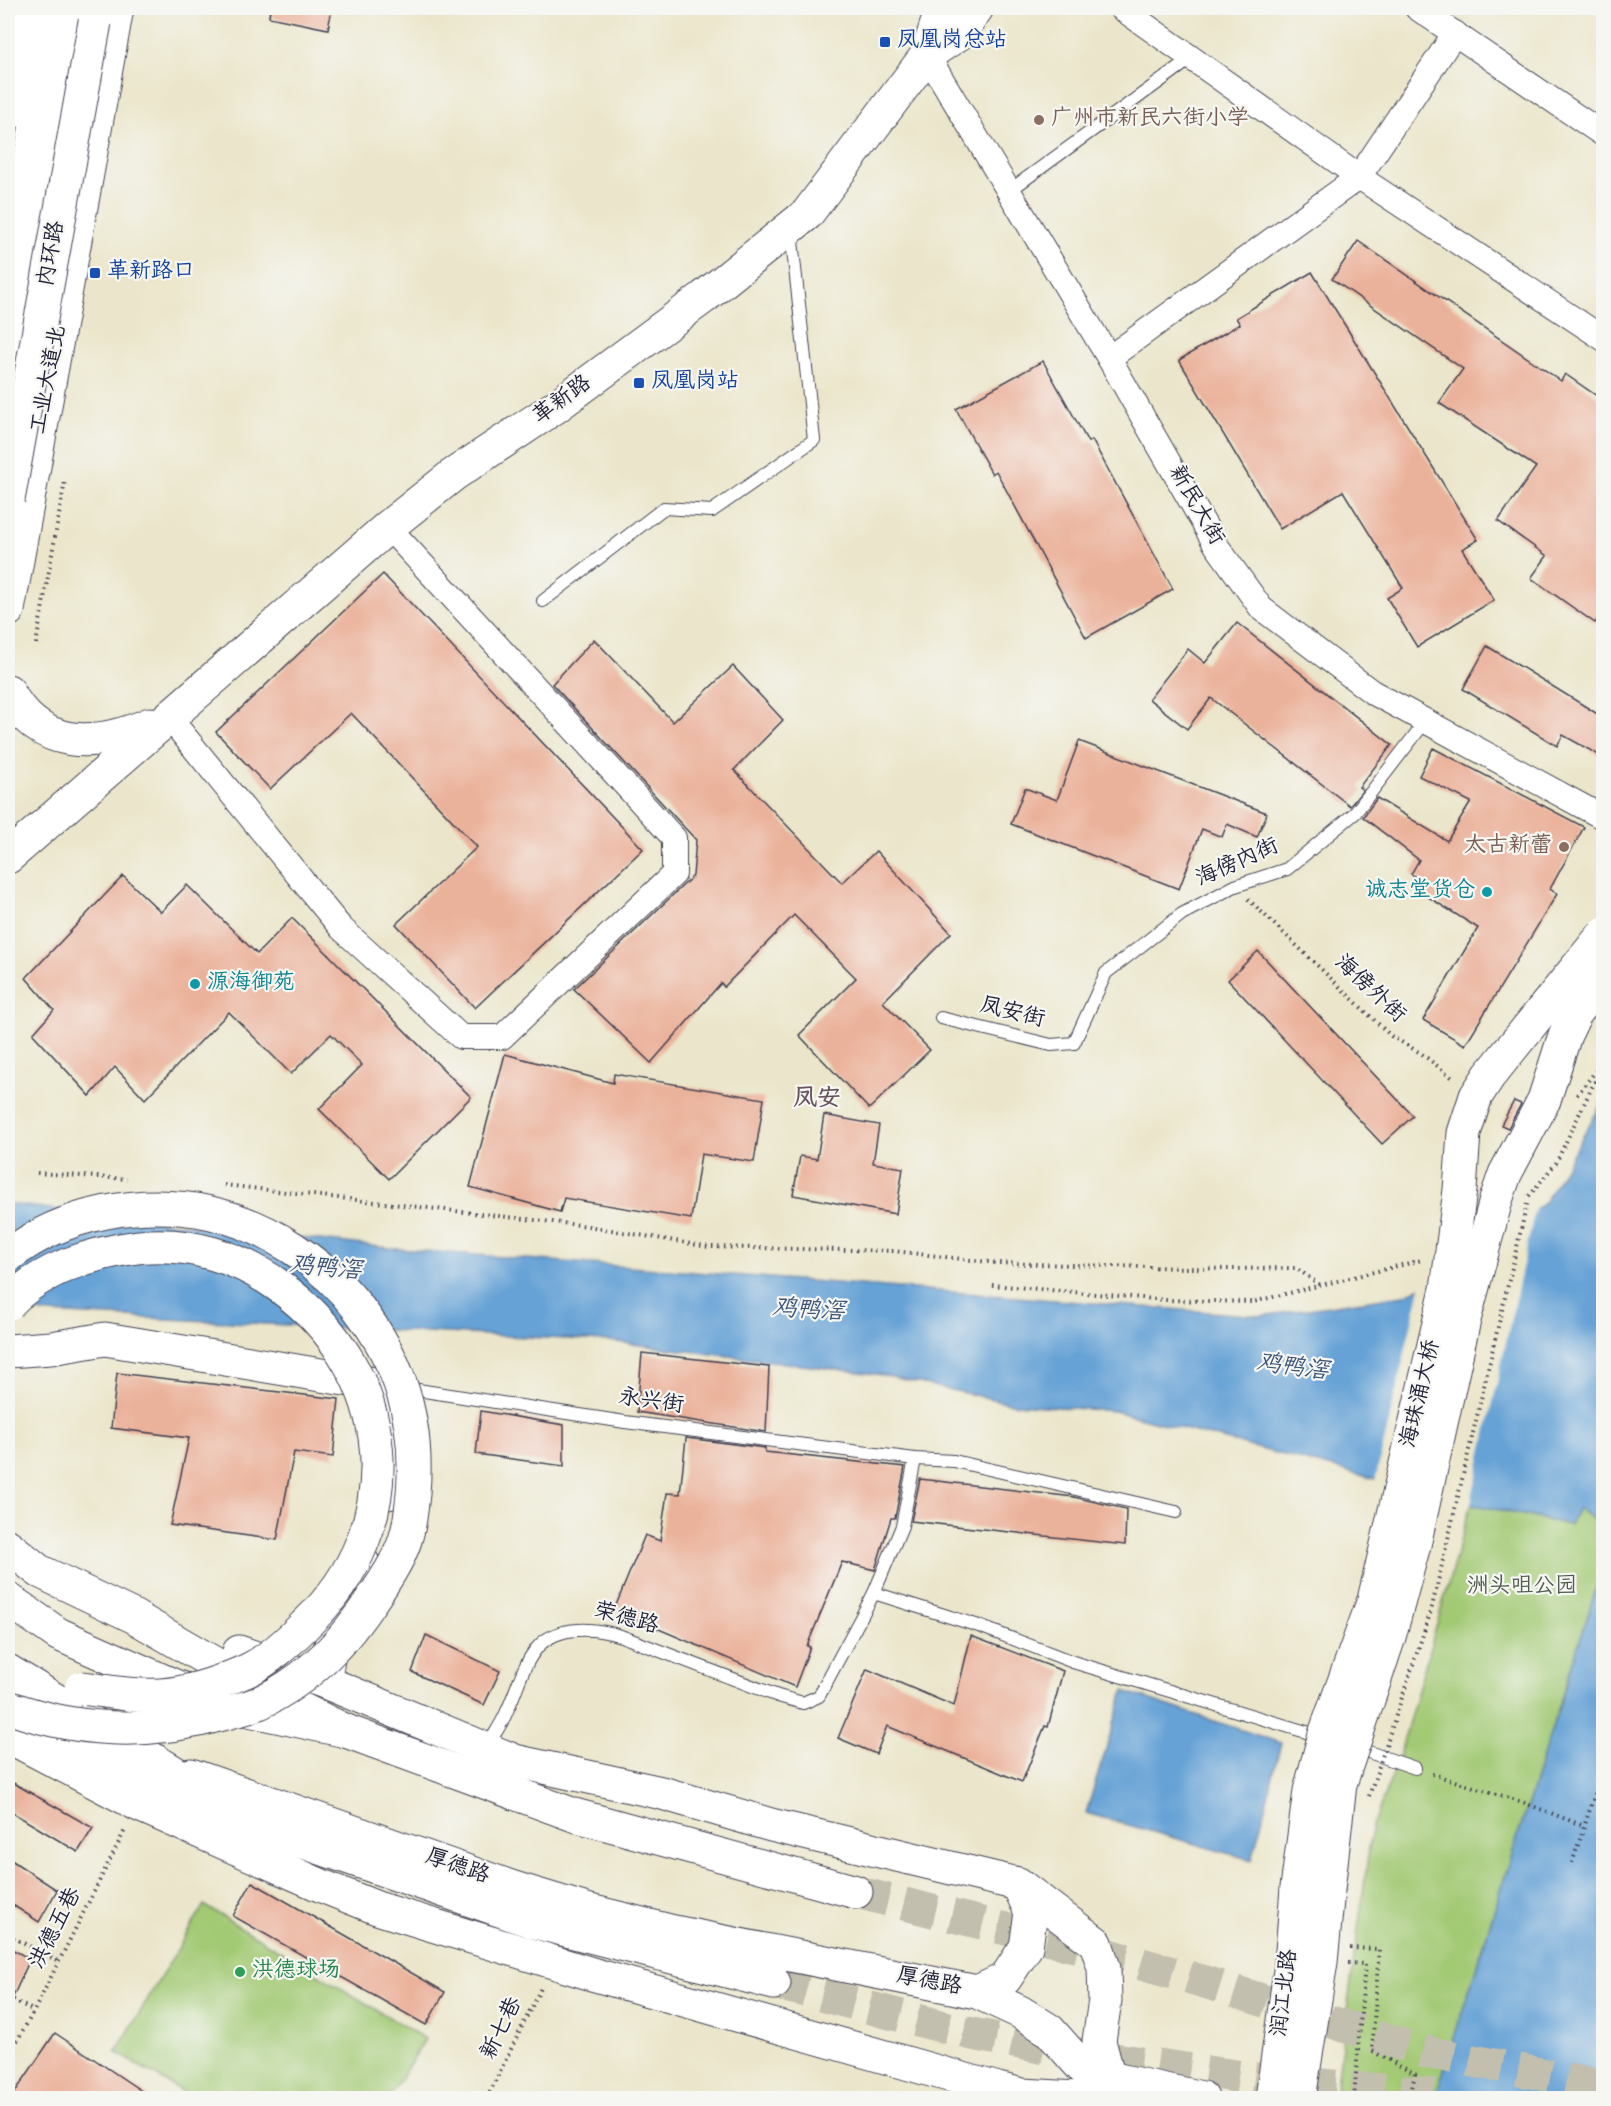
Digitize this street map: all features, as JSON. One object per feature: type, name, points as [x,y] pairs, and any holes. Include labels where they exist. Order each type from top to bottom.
[{"type":"main road","points":[[8,114],[26,8]]},
{"type":"main road","points":[[16,264],[51,8]]},
{"type":"main road","name":"内环路","points":[[16,264],[57,8]]},
{"type":"main road","name":"革新路","points":[[927,55],[942,8]]},
{"type":"main road","name":"革新路","points":[[8,857],[387,526],[453,475],[554,408],[704,297],[807,214],[927,55],[960,33],[977,8]]},
{"type":"main road","name":"内环路","points":[[8,500],[97,10]]},
{"type":"main road","name":"工业大道北","points":[[8,610],[70,272],[97,10]]},
{"type":"main road","points":[[8,691],[27,720],[46,733],[80,741],[112,737],[168,716]]},
{"type":"main road","name":"海珠涌大桥","points":[[1312,1889],[1310,1791],[1325,1734],[1374,1600],[1447,1289],[1460,1190],[1464,1133],[1476,1096],[1489,1076],[1604,934]]},
{"type":"main road","name":"海珠涌大桥","points":[[1312,1889],[1340,1784],[1389,1637],[1411,1556],[1464,1320],[1496,1200],[1505,1174],[1544,1101],[1570,1025],[1604,976]]},
{"type":"main road","points":[[8,1256],[54,1229],[78,1220],[132,1208],[189,1208],[250,1226],[303,1256],[349,1296],[386,1348],[407,1403],[415,1462],[410,1522],[401,1551],[385,1581],[342,1641],[291,1686],[257,1704],[197,1721],[153,1727],[80,1726],[40,1719],[8,1707]]},
{"type":"main road","points":[[8,1304],[38,1281],[63,1266],[117,1250],[152,1246],[180,1247],[242,1263],[292,1296],[316,1317],[336,1341],[363,1394],[377,1453],[375,1508],[357,1559],[320,1612],[286,1644],[247,1670],[209,1684],[161,1695],[125,1694],[81,1688],[8,1657]]},
{"type":"main road","points":[[8,1351],[51,1348],[105,1339],[381,1385],[393,1443],[391,1482],[377,1537],[356,1576],[340,1615],[326,1666],[325,1682]]},
{"type":"main road","points":[[8,1546],[39,1571],[134,1616],[246,1682],[346,1731],[574,1815],[856,1892]]},
{"type":"main road","points":[[8,1599],[58,1634],[177,1687],[249,1710],[346,1731]]},
{"type":"main road","points":[[134,1616],[325,1682],[515,1761],[662,1793],[771,1825],[1018,1884],[1096,1943],[1104,1968],[1105,2000],[1099,2042],[1109,2078],[1202,2098]]},
{"type":"main road","points":[[8,1671],[259,1824]]},
{"type":"main road","points":[[8,1688],[58,1707],[153,1727]]},
{"type":"main road","points":[[8,1727],[363,1864],[531,1921],[774,1983]]},
{"type":"main road","points":[[8,1735],[137,1804],[377,1908],[592,1974],[998,2089],[1022,2095],[1078,2098]]},
{"type":"main road","name":"厚德路","points":[[161,1765],[513,1887],[590,1911],[674,1932],[977,1992],[1005,1979],[1026,1947],[1031,1912],[1018,1884]]},
{"type":"main road","name":"润江北路","points":[[1299,2098],[1321,1962],[1312,1889]]},
{"type":"main road","name":"润江北路","points":[[1272,2098],[1291,1964],[1312,1889]]},
{"type":"main road","points":[[977,1992],[1020,2012],[1049,2030],[1081,2066],[1120,2098]]},
{"type":"street","points":[[1121,8],[1359,177],[1604,339]]},
{"type":"street","points":[[1417,8],[1604,135]]},
{"type":"street","points":[[45,410],[8,399],[16,264],[97,10]]},
{"type":"street","points":[[1109,358],[1359,177],[1455,33]]},
{"type":"street","name":"新民大街","points":[[927,55],[1109,358],[1216,545],[1262,608],[1371,692],[1604,818]]},
{"type":"street","points":[[16,264],[70,272]]},
{"type":"street","points":[[168,716],[340,928],[461,1037],[502,1037],[674,874],[674,838],[387,526]]},
{"type":"lane","points":[[1009,191],[1192,58]]},
{"type":"lane","points":[[543,601],[664,508],[712,512],[814,440],[791,228]]},
{"type":"lane","name":"海傍内街","points":[[1074,1043],[1106,973],[1182,914],[1235,886],[1287,869],[1355,813],[1425,722]]},
{"type":"lane","name":"凤安街","points":[[941,1018],[1051,1046],[1074,1043]]},
{"type":"lane","name":"永兴街","points":[[381,1385],[636,1423],[915,1459],[954,1461],[1176,1512]]},
{"type":"lane","points":[[915,1459],[902,1526],[874,1593],[980,1626],[1072,1662],[1338,1742],[1415,1768]]},
{"type":"lane","name":"荣德路","points":[[486,1749],[508,1711],[521,1677],[538,1646],[557,1635],[576,1629],[602,1631],[621,1636],[778,1696],[803,1703],[819,1696],[874,1593]]},
{"type":"path","points":[[36,644],[65,481]]},
{"type":"path","name":"海傍外街","points":[[1235,886],[1391,1036],[1422,1054],[1463,1086]]},
{"type":"path","points":[[1575,1097],[1603,1062]]},
{"type":"path","points":[[1520,1204],[1556,1163],[1603,1062]]},
{"type":"path","points":[[37,1173],[132,1179]]},
{"type":"path","points":[[216,1184],[518,1217],[709,1247],[894,1251],[1009,1263],[1226,1269],[1296,1268],[1320,1285]]},
{"type":"path","points":[[992,1285],[1166,1300],[1253,1302],[1431,1258]]},
{"type":"path","points":[[1415,1768],[1522,1802],[1584,1826]]},
{"type":"path","points":[[1572,1863],[1596,1791]]},
{"type":"path","name":"洪德五巷","points":[[8,2057],[34,2012],[128,1823]]},
{"type":"path","points":[[8,1935],[58,1961]]},
{"type":"path","points":[[1348,1937],[1346,1948],[1379,1949],[1372,2051],[1415,2074],[1410,2098]]},
{"type":"path","points":[[1321,1962],[1365,1964],[1354,2098]]},
{"type":"path","name":"新七巷","points":[[487,2098],[543,1984]]},
{"type":"path","points":[[8,1997],[34,2012]]},
{"type":"green space","name":"洲头咀公园","points":[[1471,1504],[1569,1525],[1578,1508],[1602,1527],[1603,1567],[1435,2098],[1335,2098],[1372,1827],[1397,1764]]},
{"type":"green space","name":"洪德球场","points":[[204,1905],[425,2039],[389,2098],[193,2098],[116,2052]]},
{"type":"water","name":"鸡鸭滘","points":[[1603,1101],[1603,1539],[1602,1526],[1578,1508],[1570,1525],[1471,1504],[1115,1411],[1015,1404],[883,1375],[608,1341],[8,1311],[8,1204],[398,1249],[1261,1316],[1404,1295],[1460,1268],[1545,1202]]},
{"type":"water","points":[[1603,1567],[1603,2098],[1435,2098]]},
{"type":"water","points":[[1124,1691],[1281,1743],[1252,1860],[1086,1813]]},
{"type":"pier","points":[[1536,1205],[1470,1507],[1375,1481],[1421,1283],[1458,1266]]},
{"type":"building","points":[[270,8],[332,8],[328,29],[269,17]]},
{"type":"building","points":[[1358,241],[1561,381],[1565,374],[1604,401],[1604,611],[1595,623],[1531,578],[1547,556],[1498,521],[1536,467],[1439,403],[1463,369],[1332,279]]},
{"type":"building","points":[[1312,272],[1478,540],[1462,549],[1494,600],[1417,647],[1387,598],[1403,588],[1343,491],[1280,529],[1179,360],[1240,324],[1236,318]]},
{"type":"building","points":[[1043,361],[1088,442],[1092,440],[1173,589],[1086,638],[996,471],[992,474],[956,409]]},
{"type":"building","points":[[383,574],[643,849],[475,1008],[396,924],[477,847],[351,713],[270,789],[216,732]]},
{"type":"building","points":[[1237,623],[1392,745],[1359,787],[1363,790],[1350,806],[1211,698],[1187,729],[1149,699],[1188,649],[1205,663]]},
{"type":"building","points":[[594,639],[673,722],[733,666],[783,720],[734,770],[842,883],[876,851],[951,933],[883,1002],[930,1050],[869,1109],[799,1035],[856,978],[794,915],[724,987],[721,983],[651,1063],[574,989],[693,876],[696,840],[552,684]]},
{"type":"building","points":[[1487,646],[1604,718],[1604,758],[1563,735],[1557,746],[1463,689]]},
{"type":"building","points":[[1079,741],[1267,813],[1257,837],[1227,824],[1222,837],[1202,829],[1179,889],[1011,824],[1025,788],[1057,800]]},
{"type":"building","points":[[1433,748],[1584,827],[1550,889],[1557,894],[1465,1045],[1423,1020],[1478,928],[1417,890],[1422,881],[1411,874],[1419,860],[1363,817],[1377,798],[1447,841],[1471,802],[1419,776]]},
{"type":"building","points":[[123,876],[161,912],[187,885],[257,954],[292,918],[471,1097],[389,1179],[319,1109],[362,1065],[331,1034],[291,1074],[229,1012],[145,1099],[115,1067],[90,1096],[33,1034],[54,1010],[26,978]]},
{"type":"building","points":[[1258,951],[1413,1116],[1382,1144],[1228,980]]},
{"type":"building","points":[[505,1054],[613,1083],[614,1074],[764,1099],[754,1162],[701,1154],[691,1219],[564,1198],[560,1212],[470,1187]]},
{"type":"building","points":[[1514,1101],[1521,1104],[1508,1128],[1501,1125]]},
{"type":"building","points":[[824,1115],[879,1125],[873,1163],[903,1168],[896,1214],[793,1195],[800,1156],[817,1159]]},
{"type":"building","points":[[642,1353],[769,1367],[766,1432],[637,1412]]},
{"type":"building","points":[[117,1373],[339,1399],[333,1457],[294,1452],[277,1540],[170,1525],[189,1438],[111,1428]]},
{"type":"building","points":[[481,1411],[564,1425],[564,1466],[476,1454]]},
{"type":"building","points":[[686,1438],[765,1448],[765,1452],[905,1467],[895,1518],[891,1518],[875,1570],[842,1562],[807,1646],[810,1647],[795,1687],[614,1610],[645,1535],[660,1541],[667,1493],[680,1494]]},
{"type":"building","points":[[920,1479],[1074,1497],[1126,1509],[1125,1545],[911,1521]]},
{"type":"building","points":[[426,1635],[500,1671],[484,1705],[412,1672]]},
{"type":"building","points":[[971,1636],[1063,1671],[1048,1727],[1045,1726],[1022,1782],[887,1726],[876,1754],[838,1738],[867,1669],[954,1706]]},
{"type":"building","points":[[8,1780],[93,1828],[78,1852],[8,1810]]},
{"type":"building","points":[[8,1858],[57,1890],[39,1922],[8,1902]]},
{"type":"building","points":[[252,1882],[445,1992],[426,2025],[233,1916]]},
{"type":"building","points":[[8,1947],[30,1959],[8,2008]]},
{"type":"building","points":[[55,2033],[152,2098],[11,2098]]},
{"type":"tunnel","points":[[856,1892],[1099,1952],[1205,1982],[1426,2052],[1604,2086]]},
{"type":"tunnel","points":[[774,1983],[972,2034],[1072,2053],[1271,2081],[1420,2093],[1448,2098]]},
{"type":"place","name":"凤凰岗总站","points":[[885,42]]},
{"type":"place","name":"广州市新民六街小学","points":[[1039,120]]},
{"type":"place","name":"革新路口","points":[[95,273]]},
{"type":"place","name":"凤凰岗站","points":[[639,383]]},
{"type":"place","name":"太古新蕾","points":[[1564,847]]},
{"type":"place","name":"诚志堂货仓","points":[[1487,892]]},
{"type":"place","name":"源海御苑","points":[[195,984]]},
{"type":"place","name":"洪德球场","points":[[240,1972]]},
{"type":"district","name":"凤安","points":[[817,1100]]}]
